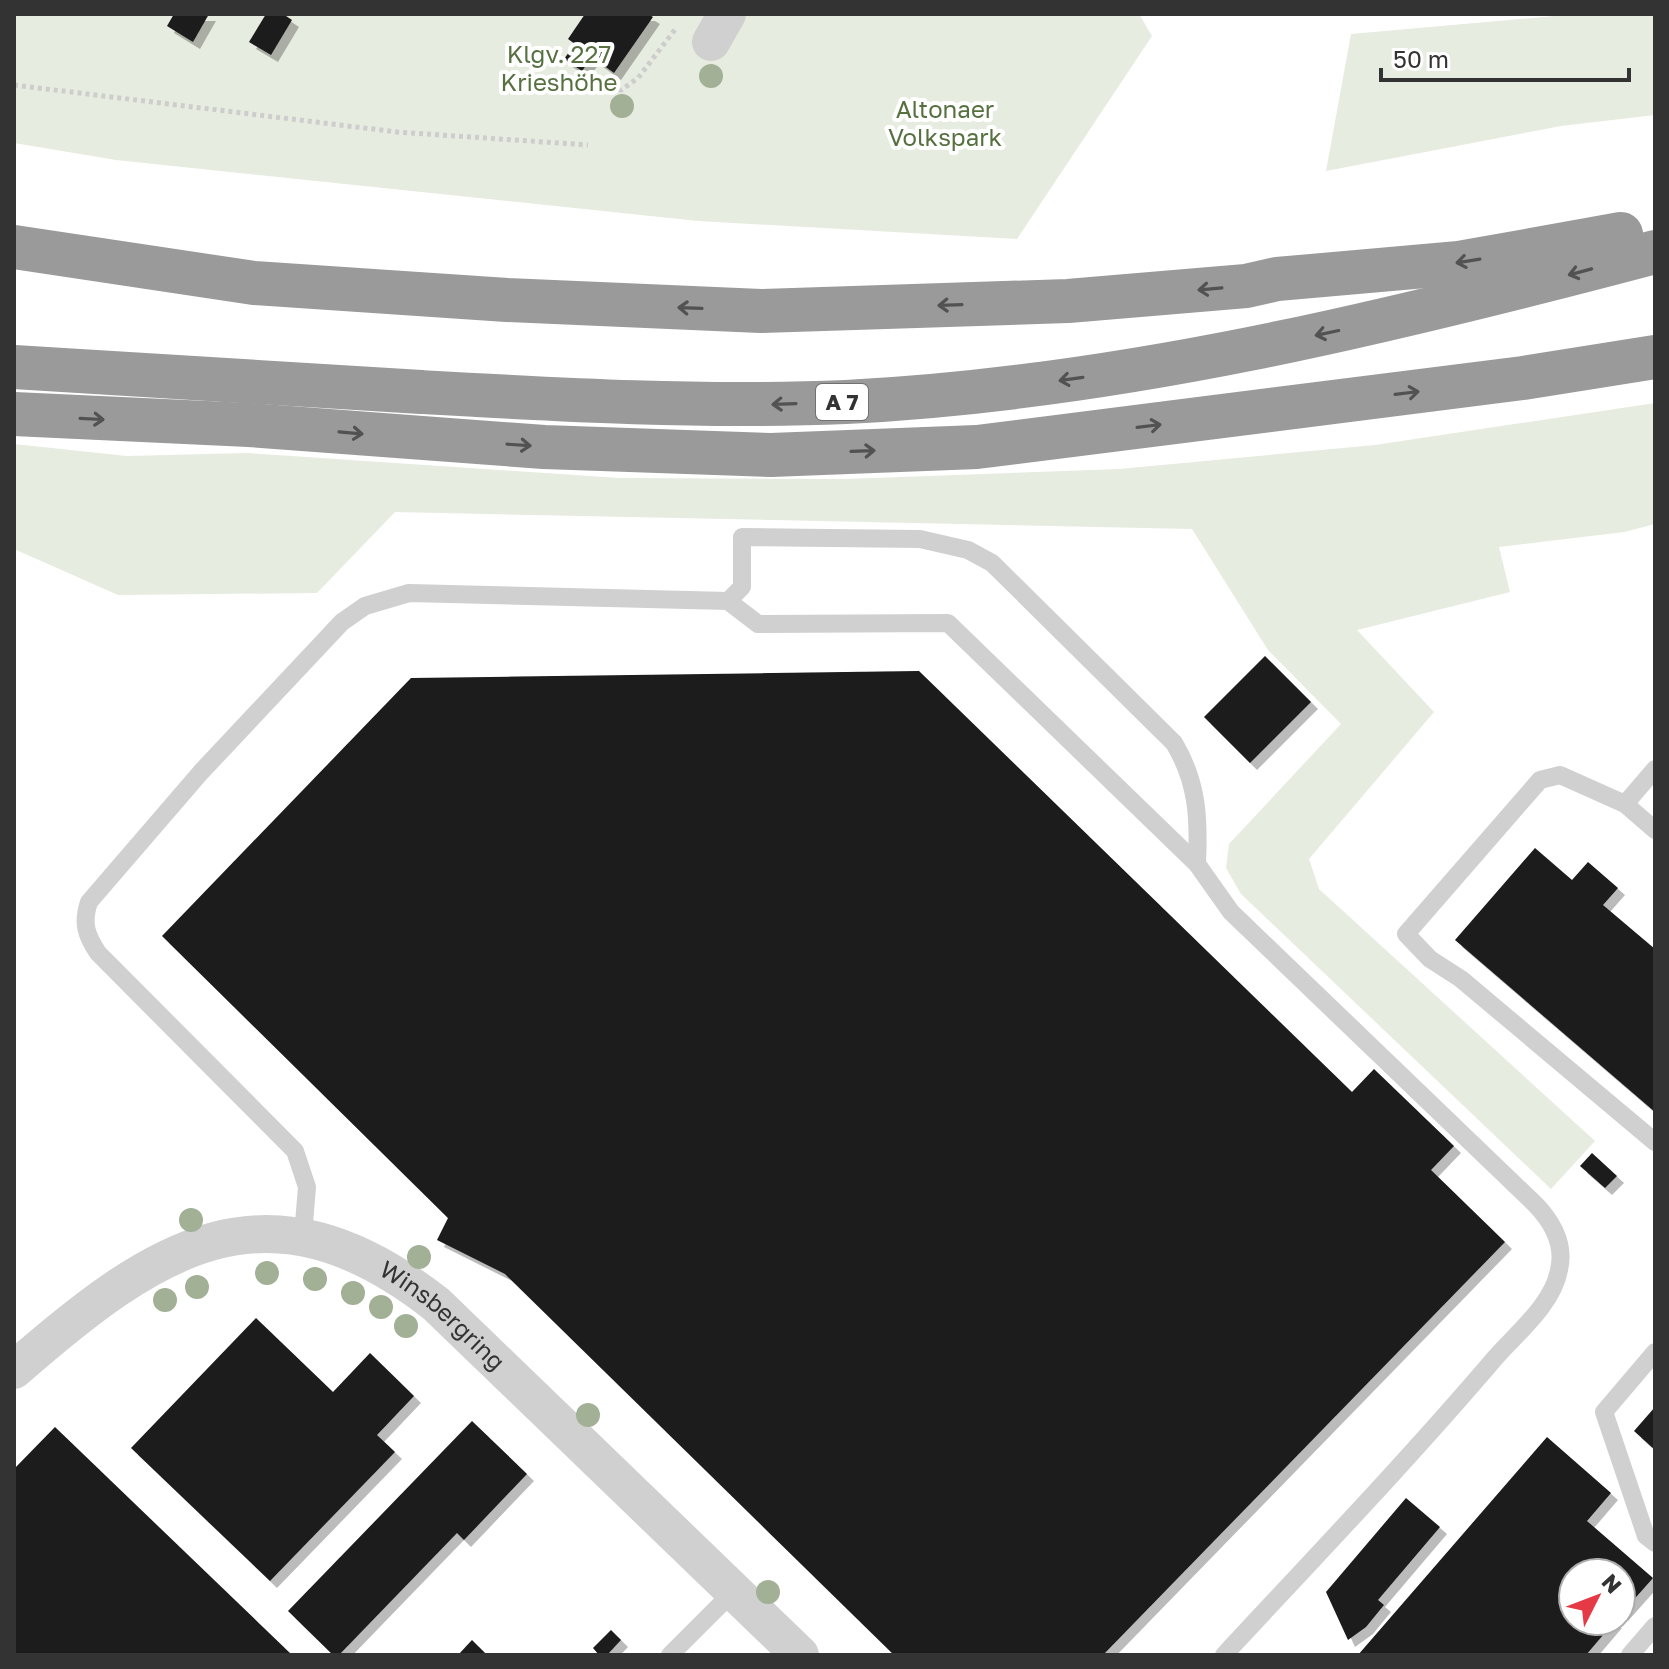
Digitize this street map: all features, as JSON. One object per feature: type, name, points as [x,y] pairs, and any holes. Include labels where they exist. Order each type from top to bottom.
[{"type":"highway","points":[[14,247],[254,283],[507,300],[761,311],[1068,301],[1246,286],[1277,279],[1459,263],[1655,228]]},
{"type":"highway","name":"A 7","points":[[14,367],[587,401],[752,405],[849,401],[1007,389],[1274,345],[1455,305],[1655,252]]},
{"type":"highway","name":"A 7","points":[[14,414],[249,425],[544,447],[771,455],[977,447],[1523,378],[1655,357]]},
{"type":"street","name":"Winsbergring","points":[[14,1370],[125,1280],[176,1253],[228,1238],[303,1235],[368,1258],[436,1304],[800,1655]]},
{"type":"lane","points":[[728,601],[742,587],[742,537],[920,539],[968,550],[992,563],[1174,743],[1188,769],[1197,796],[1197,864]]},
{"type":"lane","points":[[303,1235],[307,1187],[295,1151],[98,953],[87,936],[84,917],[89,902],[212,760],[342,622],[365,606],[409,593],[728,601],[758,624],[948,623],[1197,864],[1231,912],[1548,1217],[1559,1243],[1559,1271],[1548,1296],[1440,1422],[1224,1655]]},
{"type":"lane","points":[[1625,804],[1655,769]]},
{"type":"lane","points":[[1655,830],[1625,804],[1560,775],[1540,780],[1406,934],[1421,952],[1461,979],[1655,1142]]},
{"type":"lane","points":[[1655,1352],[1604,1412],[1646,1536],[1655,1543]]},
{"type":"lane","points":[[670,1655],[733,1592]]},
{"type":"lane","points":[[1630,1655],[1655,1626]]},
{"type":"path","points":[[617,108],[620,91],[706,26]]},
{"type":"path","points":[[14,85],[397,132],[588,145]]},
{"type":"green space","name":"Altonaer Volkspark","points":[[14,14],[1139,14],[1152,36],[1017,239],[698,221],[116,160],[14,143]]},
{"type":"green space","points":[[1577,14],[1655,14],[1655,115],[1561,126],[1326,171],[1351,34]]},
{"type":"green space","points":[[1655,403],[1655,524],[1624,532],[1499,547],[1510,592],[1357,630],[1434,712],[1309,859],[1319,889],[1595,1141],[1551,1189],[1241,894],[1226,868],[1229,844],[1341,724],[1268,650],[1192,529],[395,512],[317,593],[118,595],[14,549],[14,444],[127,456],[247,453],[619,478],[846,479],[1119,469],[1375,445]]},
{"type":"building","points":[[174,14],[209,14],[193,42],[167,26]]},
{"type":"building","points":[[266,14],[283,14],[292,20],[271,55],[249,42]]},
{"type":"building","points":[[585,14],[648,14],[653,17],[614,73],[592,57],[582,71],[564,59],[575,44],[568,39]]},
{"type":"building","points":[[1265,656],[1311,702],[1250,763],[1204,717]]},
{"type":"building","points":[[919,671],[1352,1092],[1374,1069],[1454,1146],[1431,1170],[1505,1242],[1103,1655],[894,1655],[505,1274],[437,1240],[448,1218],[162,936],[411,678]]},
{"type":"building","points":[[1535,848],[1572,880],[1588,862],[1618,888],[1603,905],[1655,949],[1655,1112],[1455,940]]},
{"type":"building","points":[[1592,1153],[1617,1176],[1605,1188],[1580,1166]]},
{"type":"building","points":[[256,1318],[333,1392],[370,1353],[414,1396],[377,1435],[395,1452],[270,1581],[131,1448]]},
{"type":"building","points":[[1655,1407],[1655,1450],[1634,1431]]},
{"type":"building","points":[[472,1421],[527,1474],[464,1540],[457,1533],[339,1655],[333,1655],[288,1611]]},
{"type":"building","points":[[55,1427],[292,1655],[14,1655],[14,1469]]},
{"type":"building","points":[[1547,1437],[1611,1493],[1587,1521],[1629,1557],[1557,1557],[1557,1637],[1601,1637],[1586,1655],[1358,1655]]},
{"type":"building","points":[[1406,1498],[1440,1527],[1378,1600],[1384,1605],[1366,1627],[1348,1640],[1326,1592]]},
{"type":"building","points":[[1637,1564],[1653,1578],[1637,1596]]},
{"type":"building","points":[[611,1630],[621,1640],[607,1655],[599,1655],[593,1648]]},
{"type":"building","points":[[472,1640],[487,1655],[458,1655]]},
{"type":"park label","name":"Klgv. 227 Krieshöhe","points":[[559,69]]}]
